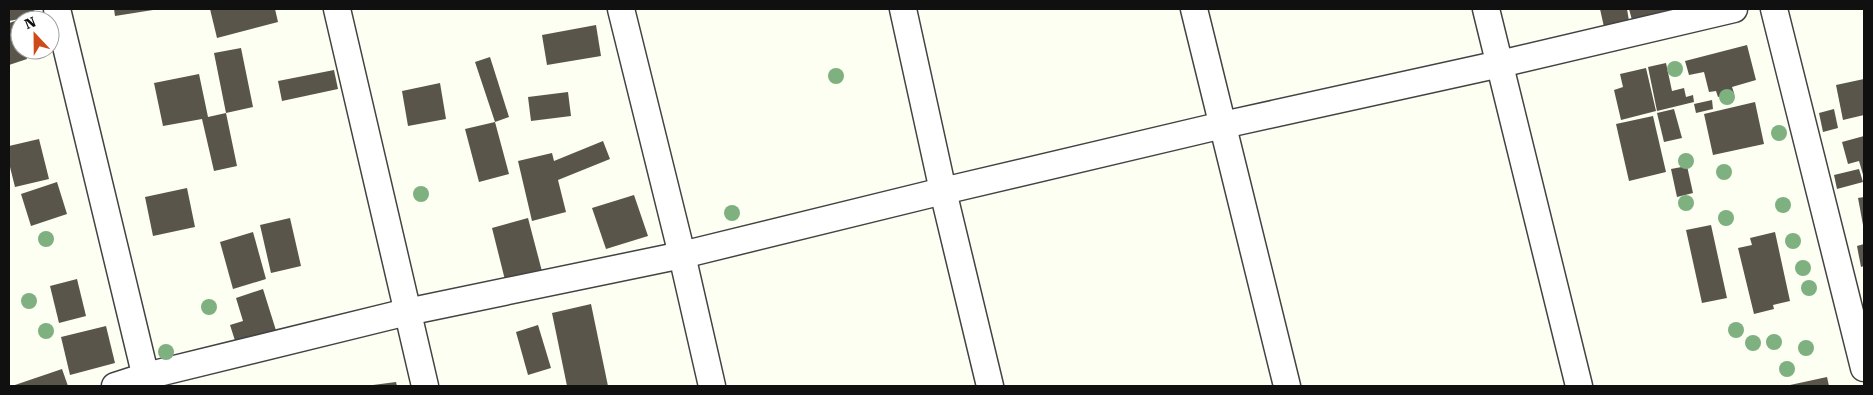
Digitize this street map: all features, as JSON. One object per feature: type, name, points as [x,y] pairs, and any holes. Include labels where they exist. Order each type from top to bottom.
[{"type":"street","points":[[56,9],[147,381]]},
{"type":"street","points":[[337,9],[425,386]]},
{"type":"street","points":[[621,9],[712,386]]},
{"type":"street","points":[[903,9],[990,386]]},
{"type":"street","points":[[1194,9],[1287,386]]},
{"type":"street","points":[[1486,9],[1579,386]]},
{"type":"street","points":[[115,386],[147,381],[408,312],[682,256],[944,191],[1223,125],[1500,64],[1734,9]]},
{"type":"street","points":[[1774,9],[1864,368]]},
{"type":"building","points":[[9,9],[34,9],[10,10],[9,21]]},
{"type":"building","points":[[114,9],[153,9],[153,10],[115,16]]},
{"type":"building","points":[[210,9],[275,9],[278,22],[217,38]]},
{"type":"building","points":[[1600,9],[1627,9],[1629,21],[1604,27]]},
{"type":"building","points":[[1629,9],[1670,9],[1670,10],[1632,20]]},
{"type":"building","points":[[9,23],[10,60],[24,60],[9,65]]},
{"type":"building","points":[[596,25],[601,56],[547,65],[542,35]]},
{"type":"building","points":[[1747,45],[1756,80],[1732,87],[1734,93],[1718,97],[1716,91],[1709,92],[1704,72],[1689,75],[1685,61]]},
{"type":"building","points":[[241,48],[253,107],[226,113],[214,53]]},
{"type":"building","points":[[490,57],[509,117],[495,122],[475,62]]},
{"type":"building","points":[[1666,63],[1672,91],[1684,88],[1686,97],[1693,95],[1694,102],[1657,111],[1648,67]]},
{"type":"building","points":[[1646,68],[1656,111],[1621,120],[1614,90],[1623,87],[1620,74]]},
{"type":"building","points":[[334,70],[338,89],[282,101],[278,81]]},
{"type":"building","points":[[199,74],[208,117],[226,113],[237,166],[214,171],[202,119],[163,126],[154,83]]},
{"type":"building","points":[[1864,79],[1864,115],[1843,120],[1836,85]]},
{"type":"building","points":[[440,83],[446,119],[408,126],[402,91]]},
{"type":"building","points":[[568,92],[571,116],[531,121],[528,97]]},
{"type":"building","points":[[1712,100],[1713,109],[1696,113],[1694,104]]},
{"type":"building","points":[[1755,102],[1764,144],[1713,155],[1704,114]]},
{"type":"building","points":[[1674,109],[1682,138],[1664,142],[1657,113]]},
{"type":"building","points":[[1834,109],[1838,128],[1823,132],[1819,113]]},
{"type":"building","points":[[1653,116],[1666,172],[1629,181],[1616,124]]},
{"type":"building","points":[[495,122],[509,174],[479,182],[465,129]]},
{"type":"building","points":[[1864,136],[1864,178],[1859,161],[1848,164],[1842,142]]},
{"type":"building","points":[[39,139],[49,179],[15,187],[9,163],[9,146]]},
{"type":"building","points":[[603,141],[610,159],[558,180],[566,212],[532,221],[518,161],[552,153],[554,161]]},
{"type":"building","points":[[1687,166],[1693,193],[1677,197],[1671,169]]},
{"type":"building","points":[[1859,169],[1863,182],[1837,189],[1834,175]]},
{"type":"building","points":[[57,182],[67,214],[31,226],[21,194]]},
{"type":"building","points":[[187,188],[195,227],[153,236],[145,197]]},
{"type":"building","points":[[634,195],[648,236],[606,249],[592,208]]},
{"type":"building","points":[[1864,197],[1864,225],[1863,225],[1858,198]]},
{"type":"building","points":[[290,218],[301,266],[271,273],[260,225]]},
{"type":"building","points":[[528,218],[544,279],[507,288],[492,228]]},
{"type":"building","points":[[1711,225],[1727,298],[1702,303],[1686,230]]},
{"type":"building","points":[[253,232],[266,279],[233,289],[220,242]]},
{"type":"building","points":[[1775,232],[1790,301],[1773,305],[1774,309],[1754,314],[1738,248],[1752,245],[1750,238]]},
{"type":"building","points":[[1864,244],[1864,266],[1861,267],[1857,246]]},
{"type":"building","points":[[77,279],[86,316],[59,323],[50,286]]},
{"type":"building","points":[[263,289],[279,340],[239,353],[230,325],[243,321],[236,298]]},
{"type":"building","points":[[591,304],[608,386],[567,386],[552,313]]},
{"type":"building","points":[[538,325],[551,368],[528,375],[516,332]]},
{"type":"building","points":[[106,326],[115,363],[70,375],[61,337]]},
{"type":"building","points":[[62,369],[68,386],[12,386]]},
{"type":"building","points":[[1827,377],[1829,386],[1790,386],[1790,385]]},
{"type":"building","points":[[396,382],[397,386],[373,386],[373,385]]}]
